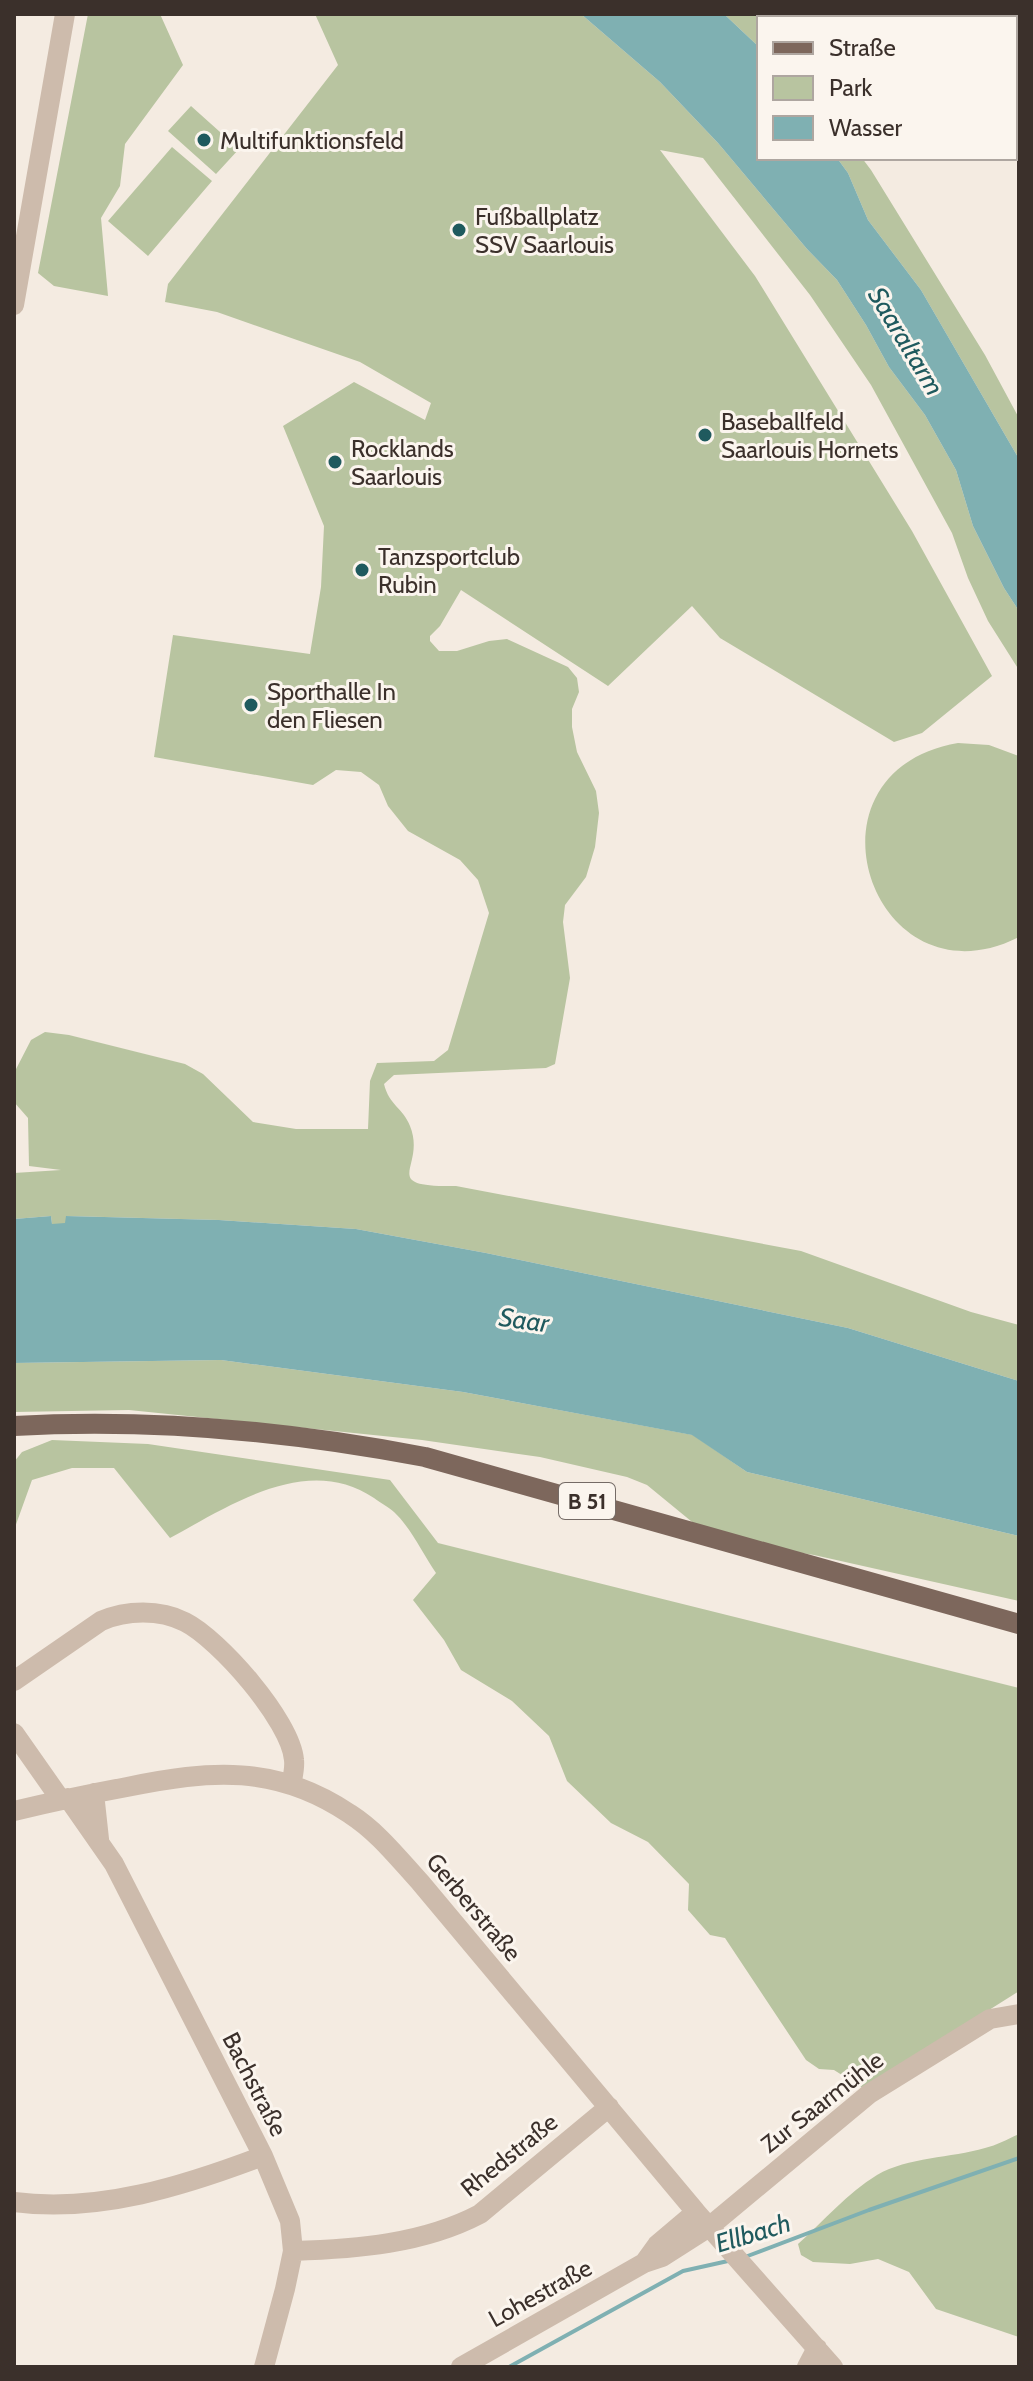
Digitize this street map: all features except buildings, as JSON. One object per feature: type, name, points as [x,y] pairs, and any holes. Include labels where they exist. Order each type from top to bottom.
[{"type":"main road","name":"B 51","points":[[14,1426],[135,1423],[219,1428],[291,1434],[410,1454],[491,1473],[1019,1624]]},
{"type":"street","points":[[14,305],[65,14]]},
{"type":"street","points":[[14,1681],[101,1621],[115,1615],[161,1614],[183,1621],[208,1636],[228,1656],[269,1709],[288,1738],[294,1758],[291,1785]]},
{"type":"street","name":"Bachstraße","points":[[14,1733],[87,1828],[99,1839],[263,2156],[290,2221],[293,2251],[264,2367]]},
{"type":"street","name":"Gerberstraße","points":[[14,1811],[179,1776],[208,1773],[243,1775],[291,1785],[351,1814],[381,1838],[730,2252],[833,2367]]},
{"type":"street","name":"Bachstraße","points":[[94,1793],[99,1839]]},
{"type":"street","name":"Zur Saarmühle","points":[[702,2219],[869,2094],[990,2019],[1019,2014]]},
{"type":"street","name":"Rhedstraße","points":[[293,2251],[390,2242],[426,2236],[458,2225],[480,2214],[609,2107]]},
{"type":"street","points":[[14,2202],[51,2205],[148,2193],[201,2179],[263,2156]]},
{"type":"street","name":"Lohestraße","points":[[461,2367],[644,2263],[662,2257],[702,2219]]},
{"type":"street","points":[[807,2367],[817,2348]]},
{"type":"green space","points":[[88,14],[160,14],[183,65],[125,144],[120,186],[101,218],[108,296],[54,286],[38,273]]},
{"type":"green space","points":[[315,14],[581,14],[660,82],[718,143],[837,280],[889,367],[925,415],[956,470],[973,526],[1019,611],[1019,670],[988,621],[952,533],[871,385],[810,295],[703,158],[660,150],[755,276],[912,531],[992,676],[922,733],[894,742],[720,638],[692,606],[608,686],[461,590],[440,626],[430,636],[430,641],[439,651],[457,651],[507,639],[568,667],[577,678],[579,692],[572,709],[577,752],[596,791],[599,813],[595,847],[586,877],[565,905],[563,922],[570,978],[555,1064],[546,1068],[394,1075],[384,1084],[389,1097],[410,1126],[414,1141],[409,1172],[411,1179],[417,1183],[456,1186],[801,1251],[971,1312],[1019,1325],[1019,1381],[848,1328],[356,1229],[219,1220],[67,1216],[66,1224],[52,1224],[51,1216],[14,1219],[14,1173],[61,1170],[29,1166],[28,1118],[14,1102],[14,1073],[31,1040],[45,1032],[69,1035],[185,1064],[203,1074],[253,1122],[296,1129],[368,1129],[370,1081],[377,1063],[434,1061],[448,1050],[489,913],[478,880],[460,860],[408,831],[388,806],[379,785],[361,772],[336,770],[313,785],[154,757],[173,635],[310,654],[321,587],[324,526],[283,426],[354,382],[425,420],[431,403],[360,362],[217,312],[165,302],[168,284],[338,65]]},
{"type":"green space","points":[[724,14],[825,14],[757,16],[757,45]]},
{"type":"green space","name":"Multifunktionsfeld","points":[[191,106],[239,149],[216,174],[168,131]]},
{"type":"green space","points":[[172,147],[212,181],[148,256],[108,221]]},
{"type":"green space","points":[[838,160],[864,160],[985,355],[1019,418],[1019,459],[921,290],[868,220],[848,173]]},
{"type":"green space","points":[[958,743],[989,745],[1019,756],[1019,937],[968,951],[924,942],[892,916],[871,879],[865,837],[877,796],[907,763]]},
{"type":"green space","points":[[221,1360],[463,1392],[693,1435],[747,1472],[1019,1536],[1019,1601],[814,1555],[734,1542],[697,1526],[647,1485],[627,1477],[540,1457],[422,1440],[129,1410],[14,1412],[14,1363]]},
{"type":"green space","points":[[52,1440],[148,1444],[390,1480],[438,1543],[1019,1688],[1019,1991],[864,2089],[834,2070],[819,2069],[806,2060],[725,1938],[710,1935],[688,1910],[689,1884],[648,1842],[611,1823],[567,1781],[549,1736],[512,1701],[461,1670],[444,1640],[413,1600],[436,1573],[411,1533],[392,1510],[348,1485],[322,1481],[296,1482],[244,1499],[170,1538],[114,1468],[72,1468],[32,1480],[14,1530],[14,1462],[22,1452]]},
{"type":"green space","points":[[1019,2134],[1019,2337],[936,2309],[909,2272],[878,2259],[850,2264],[813,2262],[801,2255],[798,2244],[877,2175],[930,2158],[989,2147]]},
{"type":"water","name":"Saaraltarm","points":[[581,14],[724,14],[757,45],[757,160],[838,160],[848,173],[868,220],[921,290],[1019,459],[1019,611],[973,526],[956,470],[925,415],[889,367],[837,280],[718,143],[660,82]]},
{"type":"water","name":"Saar","points":[[51,1216],[52,1224],[65,1223],[66,1216],[219,1220],[356,1229],[848,1328],[1019,1381],[1019,1536],[747,1472],[692,1435],[463,1392],[221,1360],[14,1363],[14,1219]]},
{"type":"waterway","name":"Ellbach","points":[[745,2257],[1019,2158]]},
{"type":"waterway","name":"Ellbach","points":[[509,2367],[683,2271],[728,2261]]},
{"type":"place","name":"Multifunktionsfeld","points":[[204,140]]},
{"type":"place","name":"Fußballplatz SSV Saarlouis","points":[[459,230]]},
{"type":"place","name":"Baseballfeld Saarlouis Hornets","points":[[705,435]]},
{"type":"place","name":"Rocklands Saarlouis","points":[[335,462]]},
{"type":"place","name":"Tanzsportclub Rubin","points":[[362,570]]},
{"type":"place","name":"Sporthalle In den Fliesen","points":[[251,705]]}]
